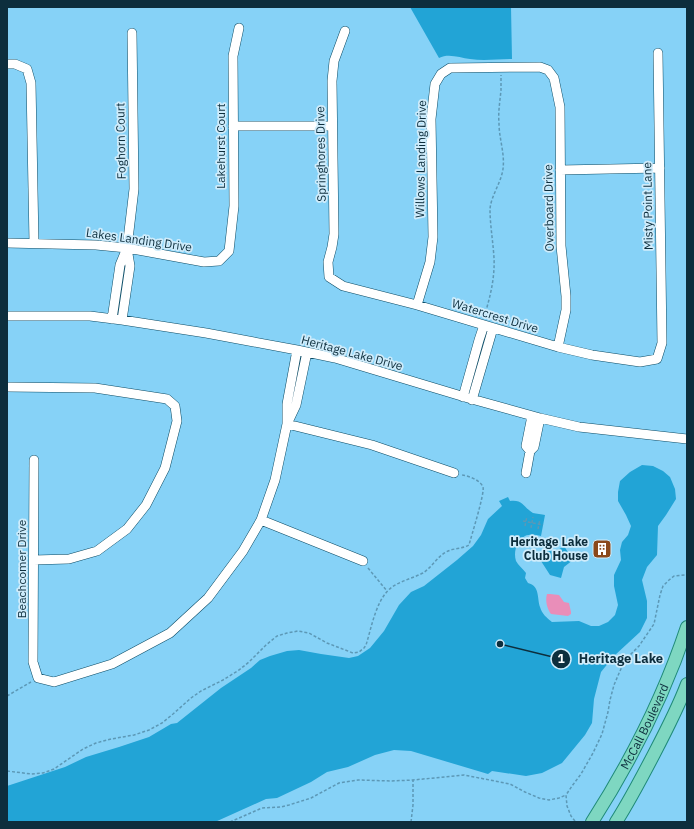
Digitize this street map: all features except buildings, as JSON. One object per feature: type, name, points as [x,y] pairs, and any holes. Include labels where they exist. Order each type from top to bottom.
[{"type":"main road","name":"McCall Boulevard","points":[[592,822],[624,769],[654,709],[670,673],[687,627]]},
{"type":"main road","name":"McCall Boulevard","points":[[616,822],[656,751],[687,684]]},
{"type":"street","name":"Lakehurst Court","points":[[219,261],[229,251],[234,206],[232,56],[239,28]]},
{"type":"street","name":"Springhores Drive","points":[[329,277],[328,262],[334,234],[332,81],[334,61],[345,31]]},
{"type":"street","name":"Foghorn Court","points":[[127,248],[134,189],[132,33]]},
{"type":"street","name":"Misty Point Lane","points":[[657,358],[662,343],[658,53]]},
{"type":"street","points":[[7,64],[15,64],[27,68],[32,83],[34,243]]},
{"type":"street","name":"Willows Landing Drive","points":[[418,305],[430,262],[432,237],[431,119],[435,84],[441,74],[450,68],[540,67],[548,70]]},
{"type":"street","name":"Overboard Drive","points":[[548,70],[554,78],[560,107],[561,246],[566,310],[558,347]]},
{"type":"street","points":[[233,126],[332,126]]},
{"type":"street","points":[[560,170],[660,168]]},
{"type":"street","name":"Lakes Landing Drive","points":[[7,243],[96,245],[127,248],[204,262],[219,261]]},
{"type":"street","points":[[112,319],[120,265],[127,248]]},
{"type":"street","points":[[122,320],[130,266],[127,248]]},
{"type":"street","name":"Watercrest Drive","points":[[329,277],[343,286],[418,305],[558,347],[592,355],[640,362],[657,358]]},
{"type":"street","name":"Heritage Lake Drive","points":[[7,316],[90,316],[206,333],[335,358],[472,400],[579,427],[687,439]]},
{"type":"street","points":[[463,397],[479,340],[487,326]]},
{"type":"street","points":[[472,400],[487,326]]},
{"type":"street","points":[[38,678],[54,682],[112,664],[170,633],[208,598],[243,551],[260,520],[275,480],[287,424],[287,404],[297,350]]},
{"type":"street","points":[[287,424],[296,405],[307,352]]},
{"type":"street","points":[[7,387],[95,388],[167,398],[175,406],[177,421],[165,468],[146,505],[127,529],[97,551],[69,558],[34,560]]},
{"type":"street","points":[[526,473],[530,451],[534,447],[536,417]]},
{"type":"street","points":[[287,424],[372,445],[454,473]]},
{"type":"street","name":"Beachcomer Drive","points":[[34,460],[33,662],[38,678]]},
{"type":"street","points":[[260,520],[363,562]]},
{"type":"path","points":[[487,326],[489,300],[494,271],[490,207],[503,168],[499,123],[501,90],[500,68]]},
{"type":"path","points":[[7,771],[43,774],[54,769],[83,749],[96,743],[134,735],[149,730],[162,723],[201,690],[223,680],[239,670],[276,636],[298,631],[308,632],[327,643],[353,653],[364,648],[377,608],[387,591],[430,568],[440,556],[446,552],[469,545],[482,499],[483,486],[471,477],[454,473]]},
{"type":"path","points":[[525,526],[527,516]]},
{"type":"path","points":[[531,528],[533,517]]},
{"type":"path","points":[[538,529],[540,519]]},
{"type":"path","points":[[523,521],[543,525]]},
{"type":"path","points":[[363,562],[387,591]]},
{"type":"path","points":[[230,822],[262,808],[281,807],[297,803],[311,798],[339,783],[358,780],[413,780],[464,775],[510,784],[539,798],[549,800],[566,795],[581,774],[602,734],[614,685],[625,660],[639,646],[654,624],[660,595],[664,586],[674,576],[685,575]]},
{"type":"path","points":[[7,696],[38,678]]},
{"type":"path","points":[[411,822],[413,780]]},
{"type":"path","points":[[566,795],[567,806],[571,816],[575,820]]},
{"type":"shaded area","points":[[547,594],[559,595],[564,602],[569,603],[571,614],[568,616],[551,614],[548,610],[546,599]]},
{"type":"water","points":[[410,7],[511,7],[512,59],[480,60],[451,56],[439,58]]},
{"type":"water","points":[[642,465],[653,466],[663,471],[670,477],[675,489],[676,499],[658,526],[657,555],[647,567],[642,580],[647,601],[647,618],[640,632],[614,656],[601,672],[594,699],[592,723],[585,735],[562,763],[542,773],[526,776],[492,771],[488,774],[411,751],[394,750],[375,755],[348,767],[327,772],[311,782],[277,798],[266,799],[215,822],[7,822],[7,786],[65,767],[86,757],[149,737],[171,724],[177,723],[221,688],[251,668],[260,660],[287,651],[299,650],[349,658],[358,656],[370,648],[384,631],[399,605],[411,592],[424,586],[473,546],[481,535],[488,519],[502,506],[499,501],[508,497],[510,501],[518,501],[533,513],[545,515],[541,536],[525,536],[520,540],[515,550],[516,561],[526,573],[525,578],[528,583],[535,587],[543,614],[552,622],[579,621],[591,626],[599,626],[608,622],[615,615],[618,605],[614,586],[614,575],[621,560],[620,550],[622,542],[628,535],[631,526],[618,501],[620,481],[630,472]]},
{"type":"water","points":[[564,546],[573,560],[564,567],[561,578],[550,575],[541,561],[543,550],[554,551]]},
{"type":"place","name":"Heritage Lake Club House","points":[[602,549]]},
{"type":"place","name":"Heritage Lake","points":[[500,644]]}]
